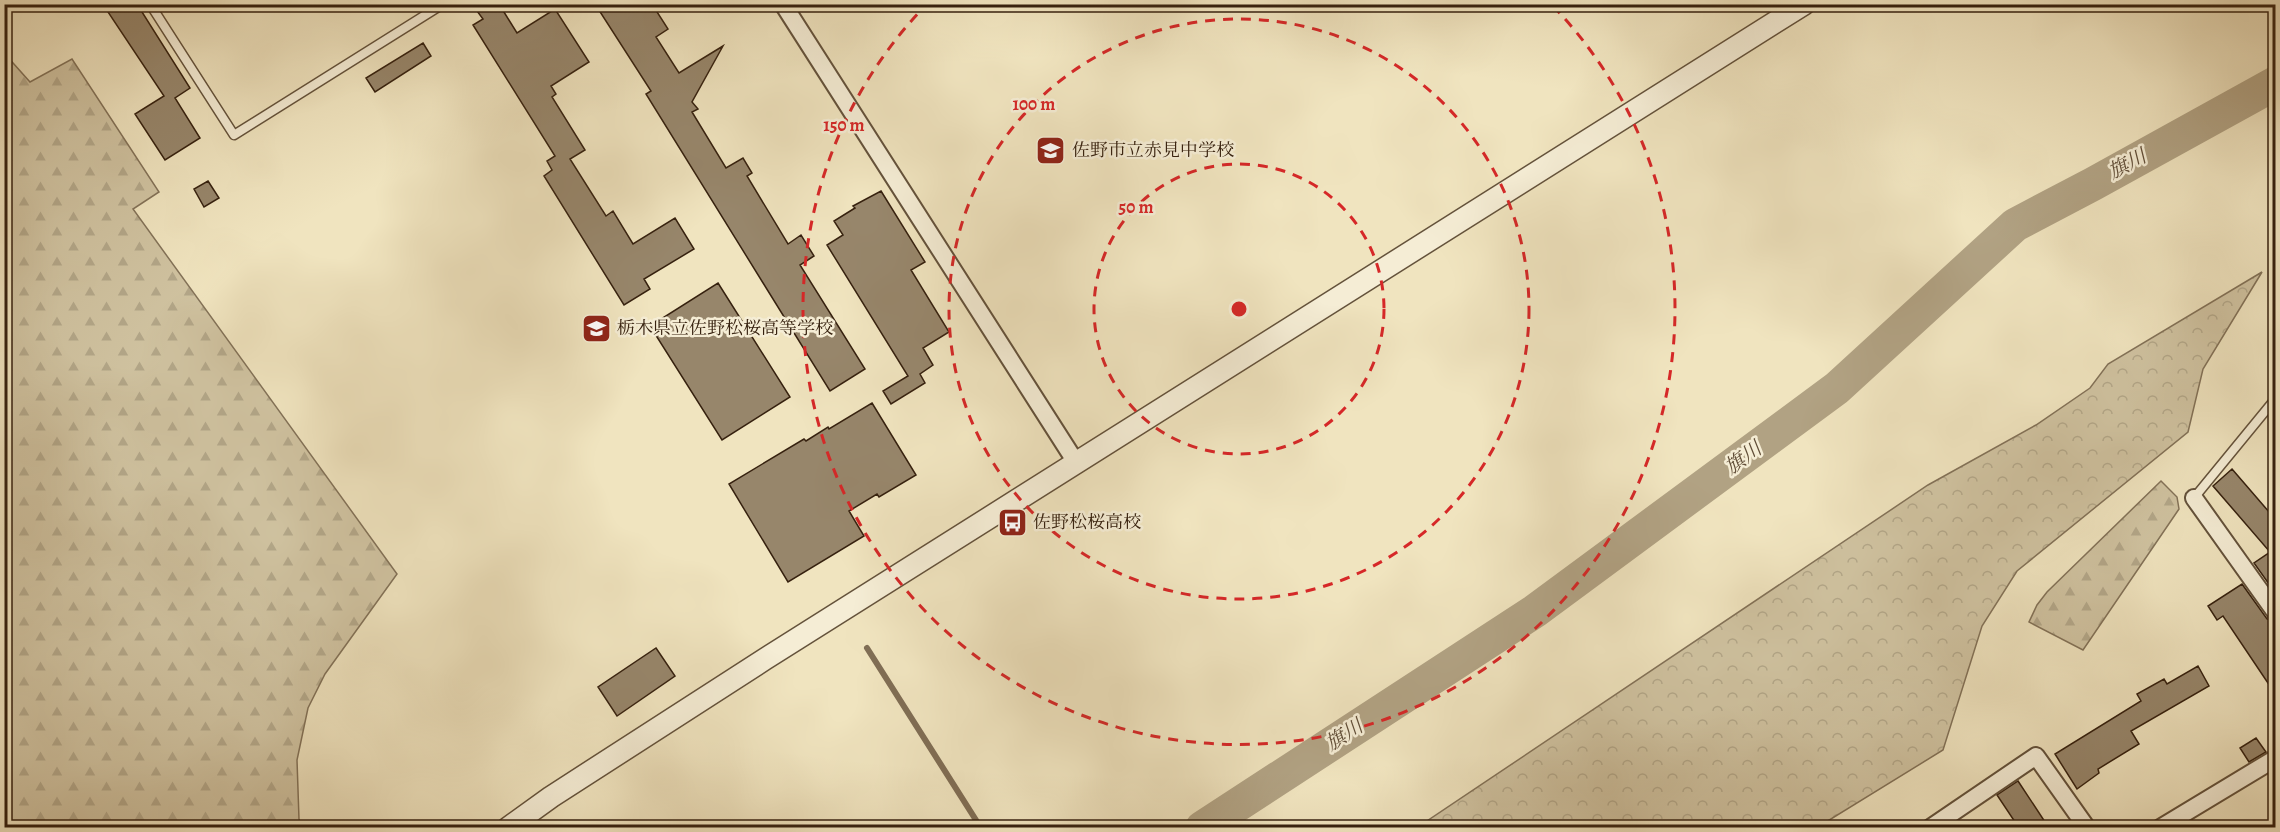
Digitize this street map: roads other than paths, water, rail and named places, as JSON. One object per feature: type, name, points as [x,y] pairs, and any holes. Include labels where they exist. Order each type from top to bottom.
[{"type":"street","points":[[783,4],[1077,464]]},
{"type":"street","points":[[508,828],[551,797],[745,672],[1804,4]]},
{"type":"street","points":[[2194,498],[2276,613]]},
{"type":"street","points":[[1930,828],[2036,756],[2087,828]]},
{"type":"street","points":[[2160,828],[2276,758]]},
{"type":"lane","points":[[150,4],[234,135],[443,4]]},
{"type":"lane","points":[[2194,498],[2276,398]]},
{"type":"waterway","name":"旗川","points":[[1202,828],[1535,611],[1837,388],[2015,225],[2276,83]]},
{"type":"waterway","points":[[867,648],[981,828]]},
{"type":"place","name":"佐野市立赤見中学校","points":[[1051,150]]},
{"type":"place","name":"栃木県立佐野松桜高等学校","points":[[596,328]]},
{"type":"place","name":"佐野松桜高校","points":[[1012,522]]}]
